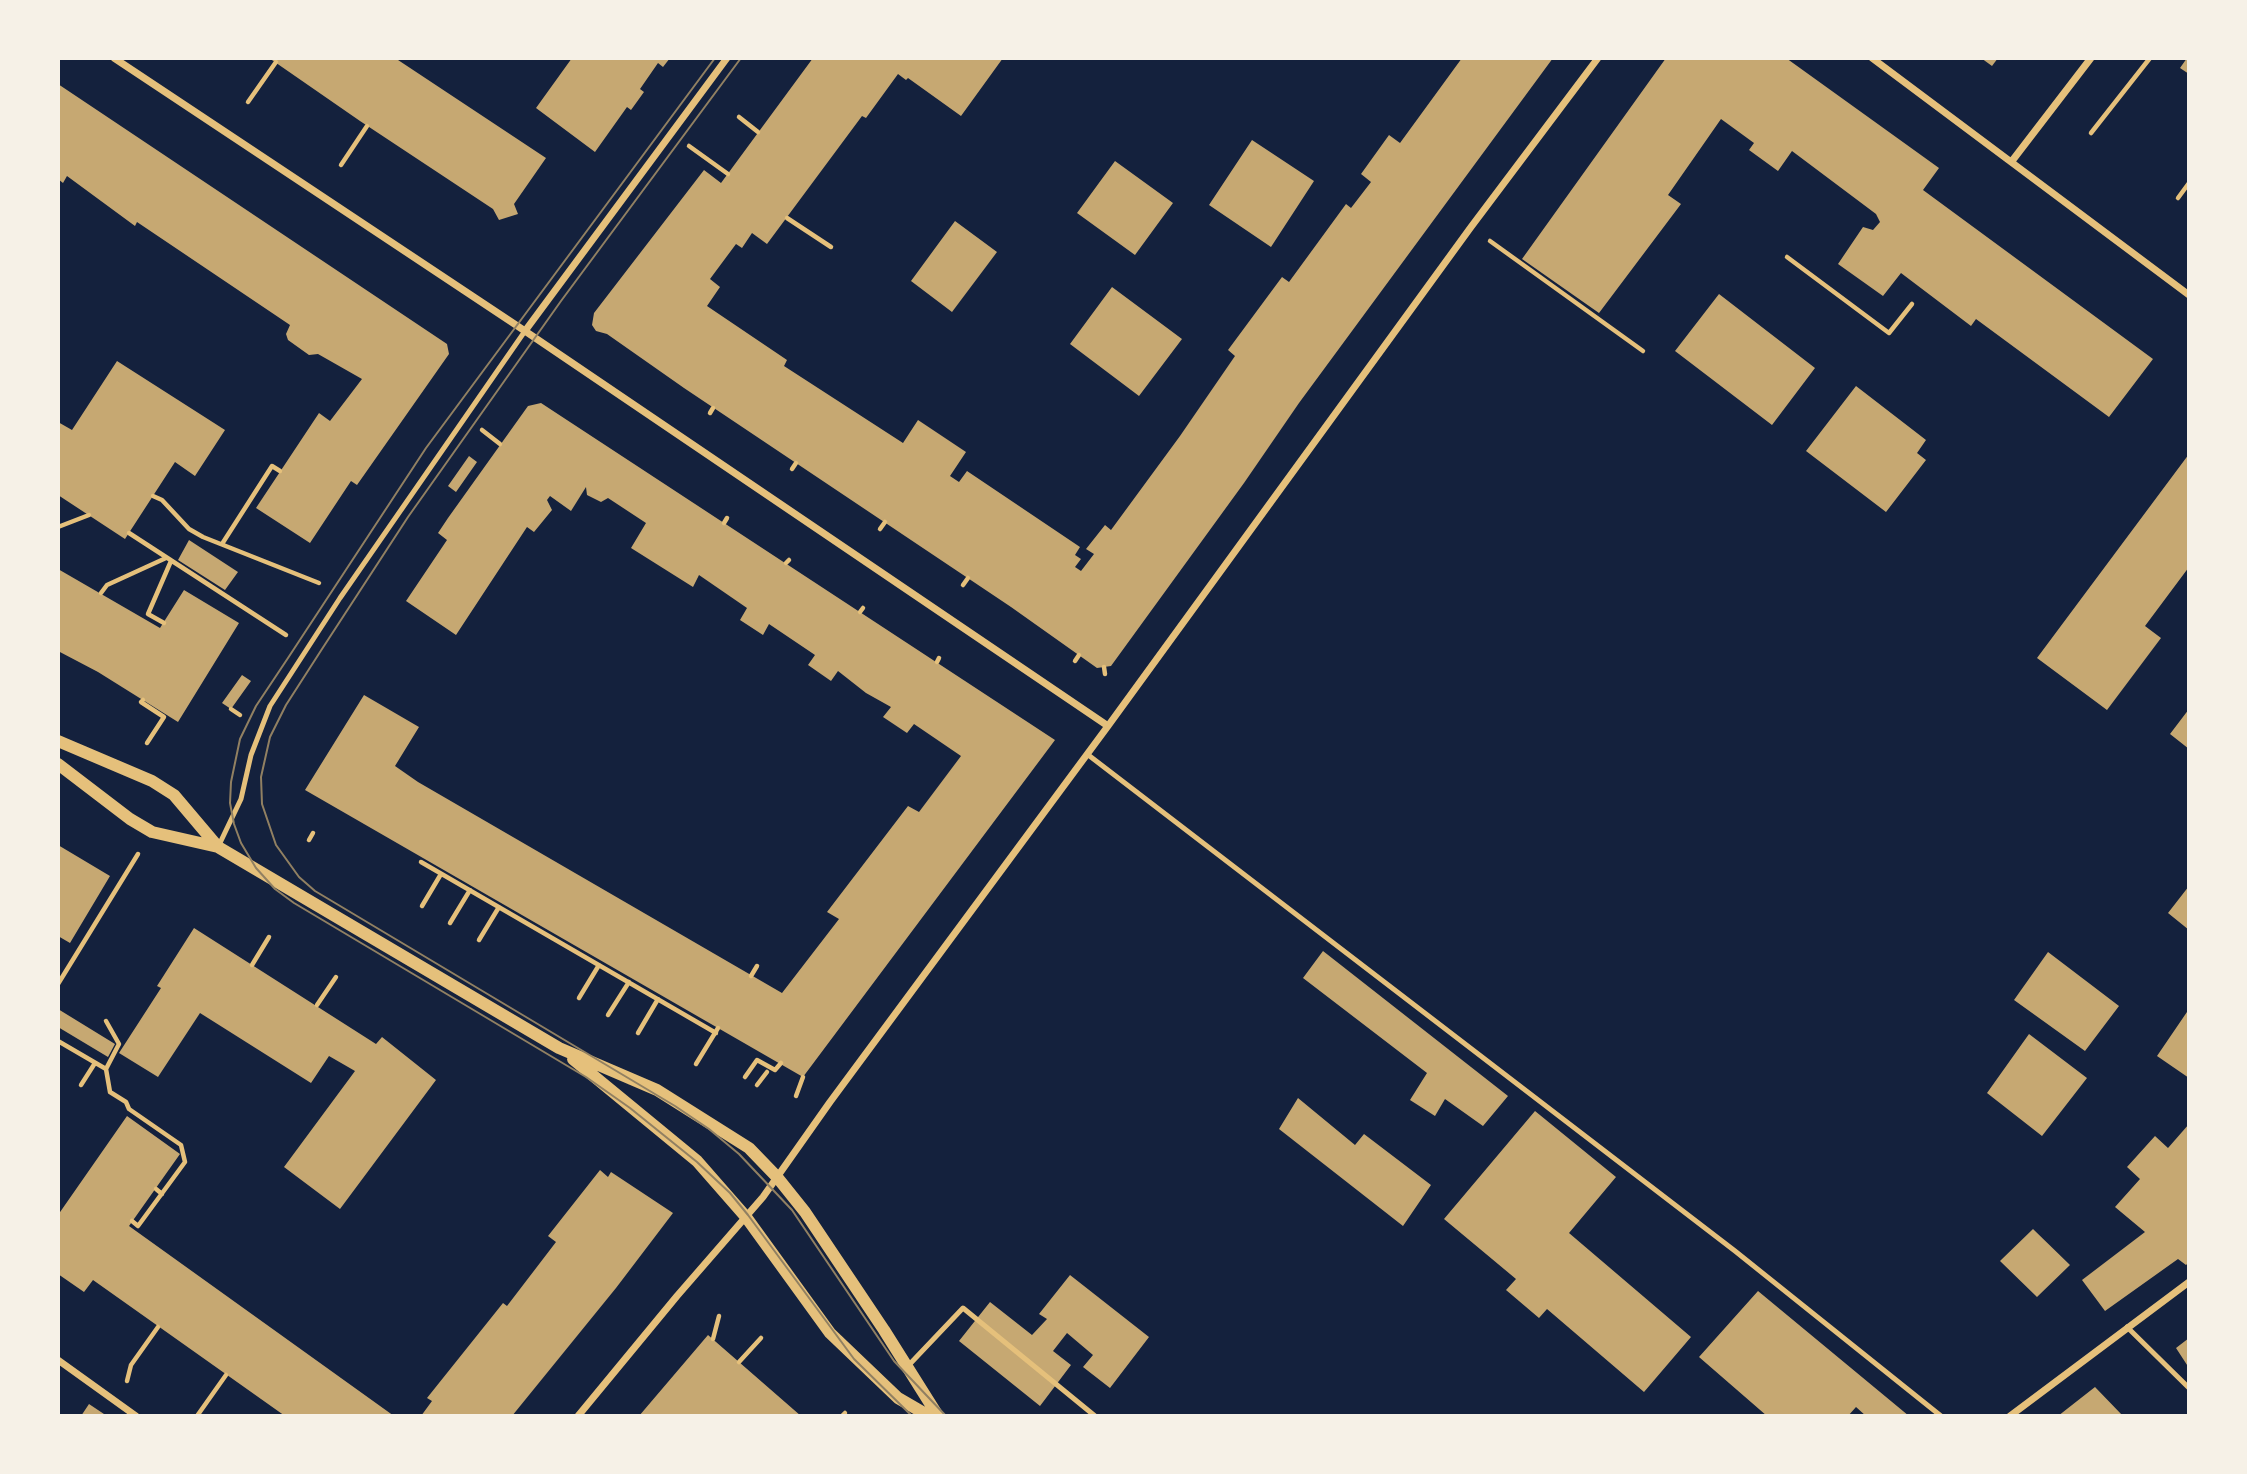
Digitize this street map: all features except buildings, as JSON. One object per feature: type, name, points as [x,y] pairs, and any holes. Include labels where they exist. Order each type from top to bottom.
[{"type":"street","points":[[114,58],[525,331],[1108,726]]},
{"type":"street","points":[[525,331],[727,58]]},
{"type":"street","points":[[578,1416],[677,1296],[747,1217],[1471,227],[1598,58]]},
{"type":"street","points":[[1872,58],[2189,295]]},
{"type":"street","points":[[2012,161],[2091,58]]},
{"type":"street","points":[[58,740],[152,781],[174,795],[218,847]]},
{"type":"street","points":[[58,764],[130,819],[152,832],[218,847],[559,1048],[657,1090],[749,1148],[777,1177],[833,1252],[938,1416]]},
{"type":"street","points":[[559,1048],[697,1161],[747,1217],[830,1332],[898,1398],[929,1416]]},
{"type":"street","points":[[2010,1416],[2189,1282]]},
{"type":"street","points":[[58,1360],[136,1416]]},
{"type":"lane","points":[[218,847],[241,799],[251,755],[270,706],[340,598],[525,331]]},
{"type":"lane","points":[[1087,754],[1735,1251],[1941,1416]]},
{"type":"lane","points":[[907,1367],[963,1308],[1095,1416]]},
{"type":"lane","points":[[2127,1327],[2189,1388]]},
{"type":"path","points":[[2091,133],[2150,58]]},
{"type":"path","points":[[248,102],[276,62]]},
{"type":"path","points":[[738,117],[758,132]]},
{"type":"path","points":[[341,165],[367,126]]},
{"type":"path","points":[[699,154],[728,174]]},
{"type":"path","points":[[2178,198],[2189,183]]},
{"type":"path","points":[[787,218],[831,247]]},
{"type":"path","points":[[1787,257],[1889,333],[1912,304]]},
{"type":"path","points":[[1514,259],[1643,351]]},
{"type":"path","points":[[481,429],[500,444]]},
{"type":"path","points":[[792,469],[796,463]]},
{"type":"path","points":[[222,544],[272,466],[280,471]]},
{"type":"path","points":[[153,496],[162,500],[189,529],[202,537],[319,583]]},
{"type":"path","points":[[58,527],[89,515]]},
{"type":"path","points":[[880,529],[885,522]]},
{"type":"path","points":[[129,533],[286,635]]},
{"type":"path","points":[[101,593],[107,585],[169,560]]},
{"type":"path","points":[[164,623],[148,614],[169,560]]},
{"type":"path","points":[[963,585],[968,578]]},
{"type":"path","points":[[1075,661],[1079,655]]},
{"type":"path","points":[[1104,667],[1105,674]]},
{"type":"path","points":[[143,700],[141,702],[164,717],[147,743]]},
{"type":"path","points":[[231,709],[240,715]]},
{"type":"path","points":[[309,840],[313,833]]},
{"type":"path","points":[[58,984],[133,862]]},
{"type":"path","points":[[421,862],[431,864],[441,874],[717,1030],[696,1064]]},
{"type":"path","points":[[422,906],[441,874]]},
{"type":"path","points":[[450,923],[470,890]]},
{"type":"path","points":[[479,940],[499,907]]},
{"type":"path","points":[[252,965],[269,937]]},
{"type":"path","points":[[579,998],[599,965]]},
{"type":"path","points":[[751,976],[757,966]]},
{"type":"path","points":[[317,1005],[336,977]]},
{"type":"path","points":[[608,1015],[629,982]]},
{"type":"path","points":[[638,1033],[658,999]]},
{"type":"path","points":[[106,1021],[119,1044],[106,1069],[110,1091],[126,1102],[129,1110],[181,1145],[185,1162],[138,1226],[132,1221]]},
{"type":"path","points":[[58,1041],[106,1069]]},
{"type":"path","points":[[745,1077],[757,1060],[775,1070],[781,1063]]},
{"type":"path","points":[[81,1085],[95,1063]]},
{"type":"path","points":[[757,1086],[767,1072]]},
{"type":"path","points":[[796,1096],[803,1077]]},
{"type":"path","points":[[156,1189],[162,1194]]},
{"type":"path","points":[[713,1339],[719,1316]]},
{"type":"path","points":[[130,1369],[158,1327]]},
{"type":"path","points":[[739,1362],[761,1338]]},
{"type":"path","points":[[197,1416],[226,1375]]},
{"type":"tram line","points":[[715,58],[426,448],[256,706],[240,739],[231,782],[230,803],[241,843],[256,868],[275,889],[294,903],[586,1077],[630,1108],[697,1162],[730,1193],[748,1215],[854,1359],[912,1416]]},
{"type":"tram line","points":[[741,58],[561,301],[408,517],[286,705],[270,737],[261,777],[262,804],[276,845],[299,877],[315,891],[675,1106],[739,1154],[792,1210],[894,1361],[946,1416]]}]
